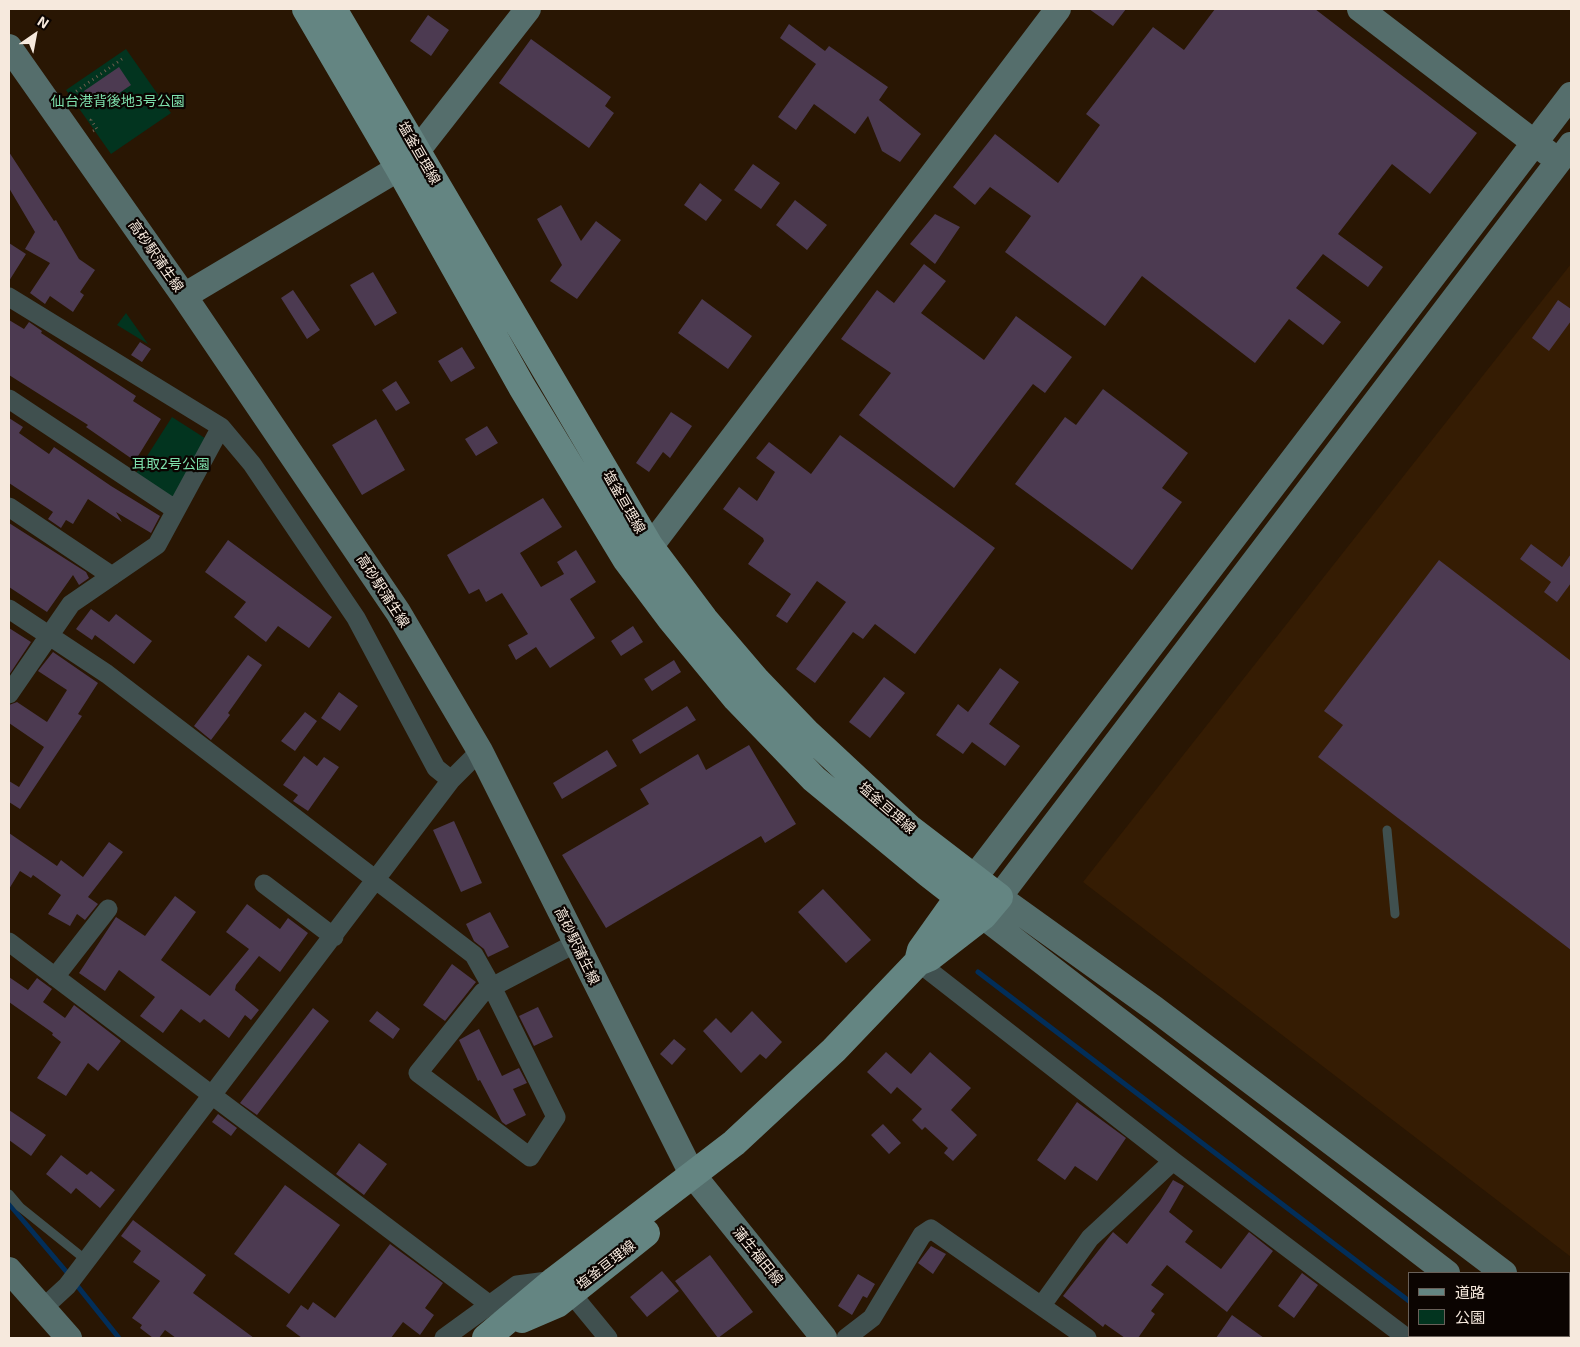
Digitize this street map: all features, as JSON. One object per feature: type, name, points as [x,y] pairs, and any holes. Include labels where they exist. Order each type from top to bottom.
[{"type":"main road","name":"塩釜亘理線","points":[[306,9],[408,159],[650,547],[704,619],[757,681],[806,732],[909,828],[966,887]]},
{"type":"main road","name":"塩釜亘理線","points":[[334,9],[522,388],[626,559],[671,619],[736,698],[814,779],[991,906],[947,930],[834,1050],[734,1142],[692,1174],[563,1286]]},
{"type":"main road","points":[[947,930],[966,887]]},
{"type":"main road","name":"塩釜亘理線","points":[[491,1324],[565,1286],[590,1268],[603,1267],[675,1210],[692,1174]]},
{"type":"street","points":[[184,296],[408,159],[528,9]]},
{"type":"street","points":[[650,547],[1058,9]]},
{"type":"street","points":[[991,906],[1565,153],[1535,142],[1360,9]]},
{"type":"street","name":"高砂駅蒲生線","points":[[9,48],[184,296],[398,612],[480,752],[692,1174]]},
{"type":"street","points":[[966,887],[1571,94]]},
{"type":"street","points":[[11,303],[221,428],[252,464],[356,618],[436,768],[451,780]]},
{"type":"street","points":[[9,399],[176,510]]},
{"type":"street","points":[[9,694],[72,604],[157,545],[221,428]]},
{"type":"street","points":[[9,507],[112,576]]},
{"type":"street","points":[[9,609],[107,674],[378,879],[474,955],[492,987],[556,1117],[530,1157],[418,1073],[483,992],[492,987],[576,944]]},
{"type":"street","points":[[42,1309],[67,1286],[334,937],[451,780],[480,752]]},
{"type":"street","points":[[264,884],[334,937]]},
{"type":"street","points":[[991,906],[1446,1272]]},
{"type":"street","points":[[991,906],[1155,1009],[1503,1272]]},
{"type":"street","points":[[55,977],[108,909]]},
{"type":"street","points":[[9,942],[213,1096],[491,1324]]},
{"type":"street","points":[[923,956],[1173,1162],[1407,1338]]},
{"type":"street","points":[[1042,1305],[1090,1238],[1173,1162]]},
{"type":"street","name":"蒲生福田線","points":[[692,1174],[824,1338]]},
{"type":"street","points":[[846,1338],[872,1318],[922,1235],[930,1229],[1087,1338]]},
{"type":"street","points":[[9,1270],[69,1338]]},
{"type":"street","points":[[563,1286],[608,1338]]},
{"type":"street","points":[[444,1338],[491,1324]]},
{"type":"lane","points":[[1387,830],[1395,914]]},
{"type":"lane","points":[[9,1194],[20,1208],[82,1265]]},
{"type":"path","points":[[63,100],[122,59],[124,62]]},
{"type":"path","points":[[89,134],[97,128],[90,120],[94,118]]},
{"type":"shaded area","points":[[1571,264],[1571,1257],[1083,882]]},
{"type":"green space","name":"仙台港背後地3号公園","points":[[126,49],[171,113],[111,154],[66,90]]},
{"type":"green space","points":[[126,313],[148,344],[117,325]]},
{"type":"green space","name":"耳取2号公園","points":[[172,417],[211,442],[177,502],[135,475]]},
{"type":"building","points":[[1089,9],[1126,9],[1113,26]]},
{"type":"building","points":[[1215,9],[1315,9],[1477,133],[1430,194],[1392,164],[1338,234],[1383,267],[1368,287],[1323,254],[1296,288],[1341,322],[1323,345],[1289,319],[1255,363],[1142,276],[1105,326],[1005,252],[1031,216],[990,187],[975,205],[953,187],[995,134],[1058,183],[1100,125],[1086,114],[1153,27],[1184,50]]},
{"type":"building","points":[[428,15],[449,30],[431,56],[410,41]]},
{"type":"building","points":[[789,24],[825,51],[829,46],[888,87],[879,100],[921,134],[900,162],[882,151],[868,116],[855,134],[814,104],[796,130],[778,117],[816,64],[780,38]]},
{"type":"building","points":[[531,39],[611,97],[605,106],[614,113],[589,148],[499,83]]},
{"type":"building","points":[[119,67],[131,85],[96,109],[84,91]]},
{"type":"building","points":[[9,152],[54,221],[56,220],[79,259],[95,270],[80,292],[84,295],[73,312],[50,296],[45,304],[30,293],[50,263],[25,249],[35,232],[9,188]]},
{"type":"building","points":[[753,164],[780,183],[761,209],[734,190]]},
{"type":"building","points":[[700,183],[722,200],[706,221],[684,205]]},
{"type":"building","points":[[795,200],[827,225],[807,250],[776,225]]},
{"type":"building","points":[[561,205],[581,241],[596,221],[621,240],[577,299],[550,281],[562,265],[537,219]]},
{"type":"building","points":[[935,214],[960,227],[935,264],[910,244]]},
{"type":"building","points":[[9,243],[26,254],[9,281]]},
{"type":"building","points":[[924,264],[946,281],[921,313],[984,360],[1016,316],[1072,357],[1045,393],[1033,384],[954,488],[859,415],[891,373],[841,339],[877,290],[894,303]]},
{"type":"building","points":[[373,272],[397,313],[375,326],[350,285]]},
{"type":"building","points":[[293,290],[320,330],[307,339],[281,298]]},
{"type":"building","points":[[702,299],[752,336],[728,369],[678,333]]},
{"type":"building","points":[[1558,300],[1571,309],[1571,321],[1549,351],[1532,338]]},
{"type":"building","points":[[9,320],[24,329],[29,322],[42,331],[41,333],[136,396],[133,401],[161,419],[135,461],[86,427],[88,425],[9,375]]},
{"type":"building","points":[[140,342],[151,349],[142,362],[131,355]]},
{"type":"building","points":[[462,347],[475,368],[451,382],[438,361]]},
{"type":"building","points":[[396,381],[410,403],[396,411],[382,390]]},
{"type":"building","points":[[1103,389],[1188,453],[1162,488],[1182,502],[1132,570],[1015,484],[1065,417],[1076,425]]},
{"type":"building","points":[[671,412],[692,426],[670,458],[663,452],[649,472],[636,463]]},
{"type":"building","points":[[9,418],[23,427],[19,433],[49,454],[54,447],[111,486],[160,516],[151,533],[116,512],[122,522],[88,499],[73,524],[66,520],[61,528],[48,519],[53,512],[9,483]]},
{"type":"building","points":[[376,419],[405,470],[362,495],[332,445]]},
{"type":"building","points":[[487,426],[498,443],[476,456],[465,439]]},
{"type":"building","points":[[840,435],[995,548],[915,654],[875,624],[863,639],[853,632],[815,683],[796,669],[846,602],[817,581],[787,623],[776,616],[791,594],[748,564],[764,541],[763,538],[723,509],[739,487],[757,501],[775,472],[756,458],[769,442],[811,474]]},
{"type":"building","points":[[543,498],[562,527],[520,553],[541,587],[564,574],[557,562],[576,550],[596,582],[570,599],[595,638],[550,668],[536,647],[516,660],[508,645],[528,634],[502,593],[486,602],[479,589],[469,594],[447,555]]},
{"type":"building","points":[[9,523],[86,572],[89,578],[79,585],[73,575],[47,612],[9,587]]},
{"type":"building","points":[[228,540],[332,617],[309,648],[278,626],[266,642],[234,617],[246,602],[205,572]]},
{"type":"building","points":[[1531,544],[1562,567],[1571,554],[1571,583],[1557,602],[1544,592],[1551,582],[1520,559]]},
{"type":"building","points":[[1439,560],[1571,661],[1571,950],[1318,757],[1343,725],[1324,711]]},
{"type":"building","points":[[91,609],[109,622],[116,614],[152,641],[134,664],[95,635],[92,640],[76,629]]},
{"type":"building","points":[[633,626],[643,642],[621,656],[611,641]]},
{"type":"building","points":[[9,628],[31,642],[9,675]]},
{"type":"building","points":[[53,652],[98,683],[78,714],[82,716],[20,809],[9,802],[9,781],[19,787],[44,747],[9,723],[9,705],[17,702],[47,722],[67,690],[38,671]]},
{"type":"building","points":[[248,655],[262,665],[228,713],[230,715],[211,740],[194,726]]},
{"type":"building","points":[[674,660],[681,672],[652,691],[644,679]]},
{"type":"building","points":[[1000,668],[1019,682],[989,724],[1020,746],[1005,766],[972,742],[963,754],[936,735],[958,704],[968,712]]},
{"type":"building","points":[[884,677],[905,693],[870,738],[849,722]]},
{"type":"building","points":[[339,692],[358,706],[340,731],[321,718]]},
{"type":"building","points":[[687,706],[696,720],[640,754],[632,740]]},
{"type":"building","points":[[305,712],[317,721],[295,751],[281,741]]},
{"type":"building","points":[[749,745],[796,824],[765,843],[761,836],[606,928],[562,855],[649,804],[640,789],[698,754],[706,770]]},
{"type":"building","points":[[607,750],[617,766],[562,799],[553,783]]},
{"type":"building","points":[[304,756],[317,766],[324,757],[339,767],[308,811],[293,801],[298,795],[283,785]]},
{"type":"building","points":[[454,821],[482,883],[461,892],[433,830]]},
{"type":"building","points":[[9,833],[57,866],[61,860],[83,877],[109,842],[123,852],[88,897],[98,904],[85,920],[77,914],[70,926],[48,914],[61,895],[33,875],[31,878],[20,871],[9,889]]},
{"type":"building","points":[[823,889],[871,940],[846,963],[798,912]]},
{"type":"building","points":[[175,896],[196,912],[161,960],[210,996],[249,949],[226,932],[247,904],[280,929],[288,918],[308,933],[280,972],[259,956],[236,985],[235,990],[259,1010],[251,1020],[245,1015],[229,1038],[204,1019],[200,1023],[181,1009],[163,1033],[140,1016],[155,997],[119,970],[105,991],[79,973],[116,917],[145,936]]},
{"type":"building","points":[[490,912],[509,947],[488,957],[484,949],[474,941],[466,924]]},
{"type":"building","points":[[452,964],[476,982],[445,1021],[423,1005]]},
{"type":"building","points":[[9,977],[28,990],[37,978],[52,989],[43,1002],[65,1018],[74,1005],[121,1041],[98,1071],[88,1063],[66,1096],[37,1078],[61,1042],[52,1035],[53,1033],[9,1002]]},
{"type":"building","points":[[538,1007],[553,1037],[534,1046],[519,1016]]},
{"type":"building","points":[[313,1008],[329,1021],[257,1115],[240,1103]]},
{"type":"building","points":[[377,1011],[400,1029],[393,1039],[369,1021]]},
{"type":"building","points":[[752,1011],[782,1042],[766,1059],[760,1054],[741,1073],[703,1031],[716,1018],[731,1033]]},
{"type":"building","points":[[479,1029],[502,1076],[519,1068],[527,1083],[513,1089],[526,1115],[506,1125],[502,1122],[480,1080],[478,1081],[459,1040]]},
{"type":"building","points":[[674,1039],[686,1049],[672,1065],[660,1054]]},
{"type":"building","points":[[886,1052],[911,1074],[930,1052],[971,1088],[951,1110],[977,1135],[953,1161],[944,1153],[948,1148],[925,1127],[922,1130],[912,1120],[922,1109],[897,1087],[891,1094],[867,1072]]},
{"type":"building","points":[[1077,1102],[1126,1138],[1097,1181],[1075,1166],[1065,1180],[1037,1160]]},
{"type":"building","points":[[9,1110],[46,1135],[31,1156],[9,1140]]},
{"type":"building","points":[[218,1114],[237,1128],[231,1136],[212,1122]]},
{"type":"building","points":[[883,1124],[901,1143],[889,1154],[871,1135]]},
{"type":"building","points":[[359,1143],[387,1164],[364,1195],[336,1174]]},
{"type":"building","points":[[61,1155],[87,1175],[91,1171],[115,1190],[100,1208],[76,1188],[71,1194],[46,1174]]},
{"type":"building","points":[[1173,1180],[1184,1186],[1169,1212],[1193,1231],[1185,1242],[1221,1269],[1249,1232],[1273,1251],[1227,1312],[1167,1265],[1151,1285],[1164,1294],[1151,1311],[1155,1314],[1138,1338],[1125,1338],[1105,1324],[1103,1327],[1063,1296],[1113,1232],[1127,1244],[1160,1201]]},
{"type":"building","points":[[285,1185],[340,1225],[289,1294],[234,1254]]},
{"type":"building","points":[[133,1220],[206,1275],[193,1293],[254,1338],[176,1338],[165,1330],[159,1338],[153,1338],[140,1328],[142,1325],[132,1318],[160,1281],[133,1262],[141,1251],[121,1236]]},
{"type":"building","points":[[390,1244],[443,1283],[425,1308],[434,1315],[420,1335],[403,1322],[391,1338],[302,1338],[286,1326],[301,1305],[308,1310],[313,1302],[335,1318]]},
{"type":"building","points":[[931,1246],[946,1254],[933,1274],[918,1263]]},
{"type":"building","points":[[710,1255],[753,1312],[718,1338],[675,1281]]},
{"type":"building","points":[[662,1271],[679,1291],[647,1317],[630,1297]]},
{"type":"building","points":[[1302,1273],[1318,1285],[1294,1318],[1278,1306]]},
{"type":"building","points":[[858,1274],[875,1284],[867,1298],[863,1296],[852,1315],[838,1306]]},
{"type":"building","points":[[1232,1315],[1264,1338],[1216,1338]]},
{"type":"waterway","points":[[978,972],[1408,1300]]},
{"type":"waterway","points":[[9,1204],[70,1276]]},
{"type":"waterway","points":[[75,1283],[119,1338]]}]
